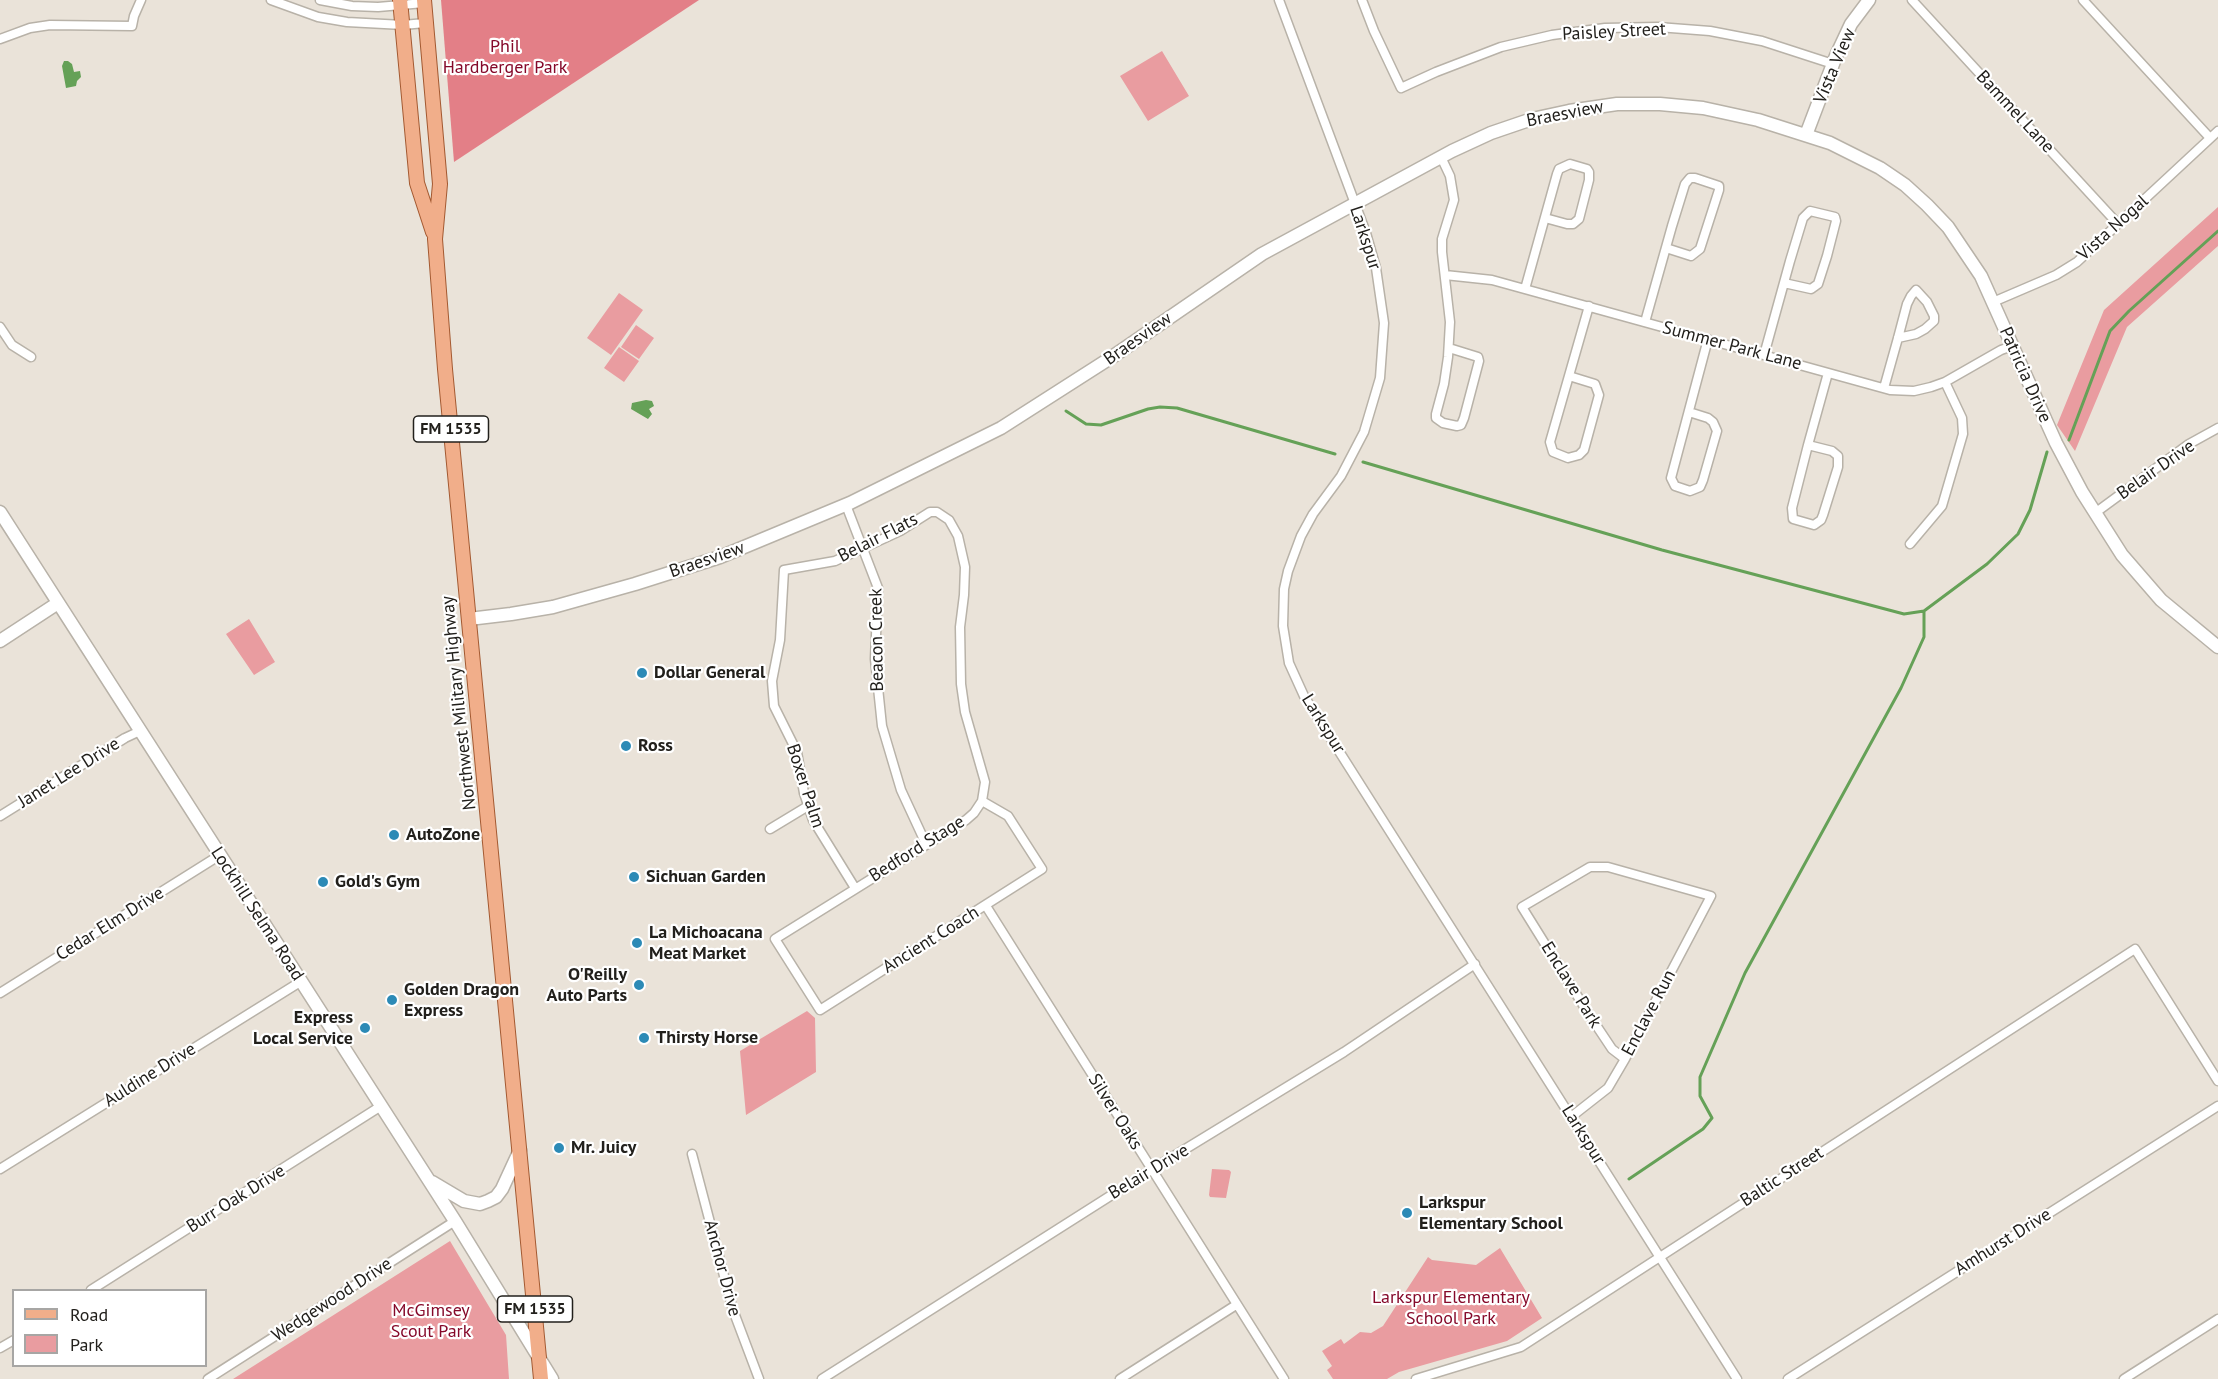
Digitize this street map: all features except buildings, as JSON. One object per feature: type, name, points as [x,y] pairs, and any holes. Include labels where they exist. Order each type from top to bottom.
[{"type":"main road","name":"Northwest Military Highway","points":[[424,1],[440,184],[435,239],[541,1379]]},
{"type":"main road","name":"Northwest Military Highway","points":[[401,2],[417,183],[435,239]]},
{"type":"street","points":[[0,39],[30,28],[50,25],[132,26],[141,0]]},
{"type":"street","points":[[271,0],[318,17],[347,22],[403,25],[425,23]]},
{"type":"street","points":[[299,11],[303,0]]},
{"type":"street","points":[[320,0],[352,6],[378,7],[401,2],[424,1]]},
{"type":"street","points":[[1280,2],[1290,0]]},
{"type":"street","name":"Paisley Street","points":[[1362,0],[1378,41],[1401,88],[1436,72],[1501,48],[1552,35],[1605,28],[1658,27],[1710,31],[1762,41],[1833,64]]},
{"type":"street","name":"Vista View","points":[[1806,135],[1851,24],[1869,0]]},
{"type":"street","name":"Bammel Lane","points":[[1912,0],[2118,224]]},
{"type":"street","points":[[2083,0],[2210,138]]},
{"type":"street","name":"Larkspur","points":[[1280,2],[1371,250],[1381,295],[1384,323],[1380,378],[1373,405],[1353,456],[1313,514],[1293,553],[1284,589],[1283,626],[1289,663],[1304,696],[1737,1379]]},
{"type":"street","name":"Braesview","points":[[469,619],[553,607],[635,584],[720,557],[846,505],[1001,428],[1102,363],[1262,254],[1441,157],[1491,133],[1532,119],[1574,110],[1617,104],[1660,104],[1703,108],[1758,120],[1806,135]]},
{"type":"street","name":"Vista Nogal","points":[[1993,302],[2056,275],[2077,262],[2218,131]]},
{"type":"street","name":"Patricia Drive","points":[[1806,135],[1854,154],[1880,168],[1905,185],[1948,227],[1966,251],[1993,302],[2056,443],[2095,513],[2122,555],[2141,579],[2174,612],[2218,647]]},
{"type":"street","points":[[1441,157],[1454,192],[1454,200],[1442,238],[1450,322],[1449,348],[1436,418],[1443,423],[1457,426],[1461,425],[1464,417],[1479,361],[1478,357],[1449,348]]},
{"type":"street","points":[[1525,289],[1545,218],[1559,169],[1570,164],[1587,169],[1589,180],[1579,219],[1573,224],[1567,224],[1545,218]]},
{"type":"street","points":[[1645,322],[1666,248],[1685,184],[1690,178],[1715,183],[1719,190],[1700,249],[1691,256],[1666,248]]},
{"type":"street","points":[[1764,355],[1784,284],[1803,218],[1806,214],[1815,212],[1835,218],[1821,279],[1815,287],[1804,289],[1784,284]]},
{"type":"street","name":"Summer Park Lane","points":[[1445,275],[1475,277],[1525,289],[1884,388],[1914,391],[1945,382],[2012,346]]},
{"type":"street","points":[[1884,388],[1907,304],[1916,290],[1928,302],[1934,321],[1916,334],[1898,338]]},
{"type":"street","points":[[1569,375],[1595,384],[1599,394],[1584,450],[1579,455],[1568,458],[1553,452],[1550,442],[1569,375],[1589,306]]},
{"type":"street","points":[[0,327],[12,345],[31,357]]},
{"type":"street","points":[[1689,412],[1708,418],[1713,422],[1717,431],[1700,487],[1690,491],[1675,486],[1671,478],[1708,339]]},
{"type":"street","points":[[1808,445],[1832,451],[1838,456],[1838,467],[1823,515],[1821,520],[1814,525],[1796,521],[1792,519],[1791,514],[1808,445],[1828,373]]},
{"type":"street","points":[[1910,544],[1942,506],[1963,434],[1962,418],[1945,382]]},
{"type":"street","name":"Belair Drive","points":[[2095,513],[2189,444],[2218,428]]},
{"type":"street","name":"Beacon Creek","points":[[846,505],[879,594],[875,658],[882,726],[901,790],[926,844]]},
{"type":"street","name":"Lockhill Selma Road","points":[[0,512],[455,1221],[552,1379]]},
{"type":"street","name":"Belair Flats","points":[[784,570],[835,561],[900,531],[926,514],[937,512]]},
{"type":"street","name":"Bedford Stage","points":[[820,1010],[775,939],[966,820],[982,801],[985,787],[983,770],[971,734],[961,684],[960,627],[965,579],[963,557],[958,536],[949,520],[937,512]]},
{"type":"street","name":"Boxer Palm","points":[[784,570],[780,640],[772,675],[772,693],[779,720],[797,752],[808,806],[821,836],[855,888]]},
{"type":"street","points":[[0,641],[58,603]]},
{"type":"street","name":"Janet Lee Drive","points":[[0,816],[124,738],[140,731]]},
{"type":"street","name":"Ancient Coach","points":[[820,1010],[1042,869],[1008,816],[982,801]]},
{"type":"street","points":[[770,829],[808,806]]},
{"type":"street","name":"Cedar Elm Drive","points":[[0,993],[220,855]]},
{"type":"street","name":"Enclave Run","points":[[1522,907],[1580,872],[1590,867],[1600,866],[1711,896],[1608,1088],[1571,1117]]},
{"type":"street","name":"Silver Oaks","points":[[986,906],[1284,1379]]},
{"type":"street","name":"Enclave Park","points":[[1522,907],[1612,1049],[1625,1059]]},
{"type":"street","name":"Baltic Street","points":[[1416,1379],[1521,1347],[2135,949],[2218,1081]]},
{"type":"street","name":"Belair Drive","points":[[822,1379],[1151,1170],[1344,1052],[1475,964]]},
{"type":"street","name":"Auldine Drive","points":[[0,1169],[300,982]]},
{"type":"street","name":"Amhurst Drive","points":[[1788,1379],[2218,1106]]},
{"type":"street","name":"Burr Oak Drive","points":[[93,1289],[381,1107]]},
{"type":"street","points":[[427,1179],[464,1201],[480,1204],[496,1197],[502,1189],[520,1149]]},
{"type":"street","name":"Anchor Drive","points":[[692,1154],[732,1310],[759,1379]]},
{"type":"street","name":"Wedgewood Drive","points":[[208,1379],[455,1221]]},
{"type":"street","points":[[1120,1379],[1236,1305]]},
{"type":"street","points":[[2128,1378],[2218,1319]]},
{"type":"green space","name":"Phil Hardberger Park","points":[[441,0],[699,0],[454,162]]},
{"type":"green space","points":[[1162,51],[1189,96],[1148,121],[1120,76]]},
{"type":"green space","points":[[2218,207],[2218,246],[2127,327],[2075,451],[2057,425],[2104,310]]},
{"type":"green space","points":[[619,293],[643,310],[611,355],[587,338]]},
{"type":"green space","points":[[636,325],[654,338],[639,359],[621,347]]},
{"type":"green space","points":[[619,347],[639,361],[624,382],[604,368]]},
{"type":"green space","points":[[249,619],[275,662],[254,675],[226,634]]},
{"type":"green space","points":[[807,1011],[815,1018],[816,1072],[746,1115],[740,1051]]},
{"type":"green space","points":[[1212,1169],[1231,1172],[1226,1198],[1209,1195]]},
{"type":"green space","name":"McGimsey Scout Park","points":[[450,1241],[506,1335],[509,1379],[233,1379]]},
{"type":"green space","name":"Larkspur Elementary School Park","points":[[1500,1248],[1542,1318],[1507,1341],[1399,1372],[1387,1379],[1333,1379],[1327,1370],[1332,1366],[1322,1351],[1341,1339],[1344,1344],[1360,1332],[1371,1333],[1383,1326],[1428,1257],[1432,1260],[1476,1265]]},
{"type":"shaded area","points":[[64,61],[72,64],[74,72],[80,71],[81,77],[76,86],[66,88],[62,66]]},
{"type":"shaded area","points":[[652,401],[654,406],[649,409],[652,414],[648,419],[631,409],[632,403]]},
{"type":"waterway","points":[[2069,440],[2110,331],[2218,231]]},
{"type":"waterway","points":[[1066,411],[1086,424],[1101,425],[1148,409],[1177,408],[1335,454]]},
{"type":"waterway","points":[[1363,462],[1662,550],[1904,614],[1924,611],[1987,564],[2018,534],[2030,510],[2047,452]]},
{"type":"waterway","points":[[1629,1179],[1703,1129],[1712,1118],[1700,1096],[1700,1077],[1745,973],[1901,688],[1924,637],[1924,611]]},
{"type":"place","name":"Dollar General","points":[[642,673]]},
{"type":"place","name":"Ross","points":[[626,746]]},
{"type":"place","name":"AutoZone","points":[[394,835]]},
{"type":"place","name":"Sichuan Garden","points":[[634,877]]},
{"type":"place","name":"Gold's Gym","points":[[323,882]]},
{"type":"place","name":"La Michoacana Meat Market","points":[[637,943]]},
{"type":"place","name":"O'Reilly Auto Parts","points":[[639,985]]},
{"type":"place","name":"Golden Dragon Express","points":[[392,1000]]},
{"type":"place","name":"Express Local Service","points":[[365,1028]]},
{"type":"place","name":"Thirsty Horse","points":[[644,1038]]},
{"type":"place","name":"Mr. Juicy","points":[[559,1148]]},
{"type":"place","name":"Larkspur Elementary School","points":[[1407,1213]]}]
